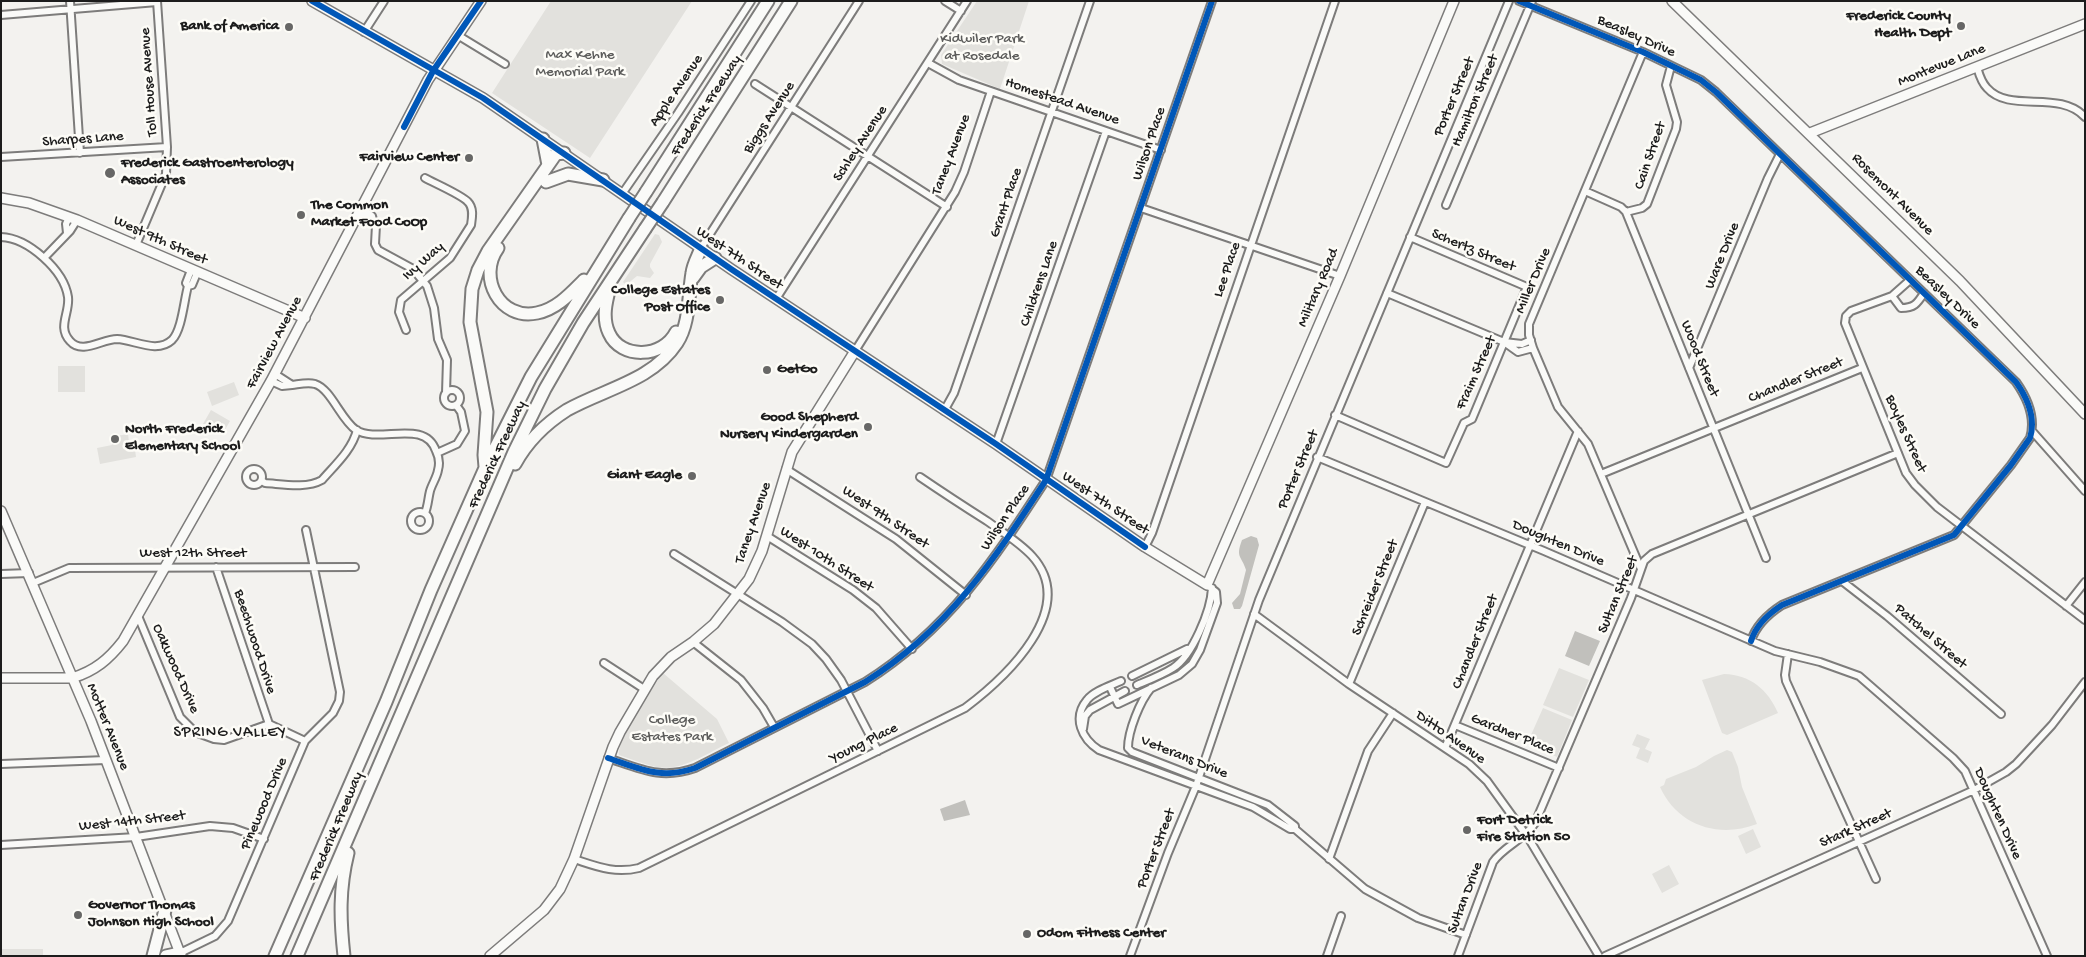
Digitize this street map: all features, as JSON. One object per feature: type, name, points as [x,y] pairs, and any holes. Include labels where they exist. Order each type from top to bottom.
[{"type":"highway","name":"Frederick Freeway","points":[[275,956],[386,702],[431,590],[485,468],[531,377],[597,268],[768,1]]},
{"type":"highway","name":"Frederick Freeway","points":[[297,956],[514,452],[545,389],[583,323],[663,202],[791,1]]},
{"type":"highway","points":[[543,138],[548,165]]},
{"type":"highway","points":[[485,468],[487,412],[470,322],[472,290],[478,270],[488,251],[556,154],[564,152]]},
{"type":"highway","points":[[564,152],[546,182],[494,254],[489,270],[491,286],[494,294],[511,309],[525,314],[538,313],[551,308],[566,298],[597,268]]},
{"type":"highway","points":[[546,182],[568,174],[603,180]]},
{"type":"highway","points":[[612,278],[605,314],[610,336],[622,347],[630,350],[646,353],[655,350],[665,346],[674,336],[678,324],[686,265],[694,252],[701,248]]},
{"type":"highway","points":[[490,507],[523,451],[532,439],[548,424],[567,411],[636,378],[657,364],[670,352],[682,334],[692,272],[701,248]]},
{"type":"highway","points":[[691,282],[702,267],[715,258]]},
{"type":"highway","points":[[344,956],[340,916],[341,890],[358,818]]},
{"type":"highway","points":[[154,956],[164,910]]},
{"type":"highway","points":[[166,956],[179,955]]},
{"type":"street","points":[[70,1],[80,152]]},
{"type":"street","name":"West 7th Street","points":[[312,1],[433,72],[483,98],[564,152],[715,258],[996,444],[1145,547],[1209,587]]},
{"type":"street","points":[[364,32],[384,1]]},
{"type":"street","name":"Fairview Avenue","points":[[72,678],[94,669],[109,658],[123,641],[273,377],[433,72],[481,1]]},
{"type":"street","name":"Apple Avenue","points":[[622,194],[678,113],[751,1]]},
{"type":"street","name":"Biggs Avenue","points":[[701,248],[858,1]]},
{"type":"street","points":[[945,1],[961,11]]},
{"type":"street","name":"Schley Avenue","points":[[776,299],[967,1]]},
{"type":"street","name":"Grant Place","points":[[944,411],[954,393],[1090,1]]},
{"type":"street","name":"Wilson Place","points":[[608,758],[659,774],[682,772],[695,768],[847,691],[886,669],[933,631],[966,595],[1009,536],[1046,480],[1212,1]]},
{"type":"street","name":"Lee Place","points":[[1145,547],[1152,533],[1335,1]]},
{"type":"street","name":"Military Road","points":[[1209,587],[1454,1]]},
{"type":"street","name":"Porter Street","points":[[1130,956],[1168,853],[1196,786],[1254,614],[1317,457],[1509,1]]},
{"type":"street","name":"Beasley Drive","points":[[1519,1],[1531,4],[1643,52],[1701,80],[1716,92],[2016,382],[2028,406],[2033,424],[2032,431]]},
{"type":"street","name":"Rosemont Avenue","points":[[1672,1],[1810,133],[1960,281],[2085,414]]},
{"type":"street","points":[[1,15],[157,2]]},
{"type":"street","name":"Toll House Avenue","points":[[136,245],[166,174],[167,147],[157,2]]},
{"type":"street","name":"Hamilton Street","points":[[1446,205],[1531,4]]},
{"type":"street","name":"Montevue Lane","points":[[1810,133],[2085,24]]},
{"type":"street","points":[[458,36],[505,64]]},
{"type":"street","name":"Miller Drive","points":[[1640,569],[1588,444],[1558,408],[1531,340],[1529,324],[1643,52]]},
{"type":"street","name":"Homestead Avenue","points":[[928,64],[959,80],[1161,150]]},
{"type":"street","name":"Cain Street","points":[[1626,212],[1647,204],[1676,128],[1677,122],[1666,85],[1671,66]]},
{"type":"street","points":[[1977,67],[1987,88],[1997,96],[2059,103],[2079,111],[2085,117]]},
{"type":"street","points":[[755,84],[947,206]]},
{"type":"street","name":"Taney Avenue","points":[[490,956],[553,901],[563,885],[574,859],[608,758],[644,689],[670,657],[693,642],[714,624],[738,595],[755,567],[767,536],[786,469],[796,445],[947,206],[964,172],[991,91]]},
{"type":"street","name":"Childrens Lane","points":[[996,444],[1106,132]]},
{"type":"street","name":"Sharpes Lane","points":[[1,157],[167,147]]},
{"type":"street","name":"Ware Drive","points":[[1689,368],[1768,178],[1780,154]]},
{"type":"street","name":"Ivy Way","points":[[406,330],[399,312],[401,300],[450,258],[471,226],[473,215],[468,201],[425,178]]},
{"type":"street","points":[[1585,191],[1621,207],[1626,212]]},
{"type":"street","name":"West 9th Street","points":[[1,198],[29,203],[73,218],[305,318]]},
{"type":"street","points":[[1141,208],[1340,276]]},
{"type":"street","points":[[361,212],[372,216],[376,225],[375,244],[378,250],[408,265],[423,280],[430,295],[438,339],[447,360],[446,393],[444,398],[446,403],[451,406],[456,405]]},
{"type":"street","name":"Wood Street","points":[[1626,212],[1766,558]]},
{"type":"street","points":[[44,258],[67,234],[66,224],[73,218]]},
{"type":"street","points":[[1,237],[22,241],[44,258],[60,278],[67,291],[68,302],[64,322],[66,335],[73,344],[80,347],[116,339],[156,347],[165,345],[174,338],[179,327],[188,286],[186,283],[194,271]]},
{"type":"street","name":"Schertz Street","points":[[1410,237],[1527,288]]},
{"type":"street","name":"Boyles Street","points":[[1910,280],[1892,296],[1851,311],[1846,316],[1845,323],[1906,473],[1915,486],[1963,527],[2085,620]]},
{"type":"street","name":"Fraim Street","points":[[1335,415],[1446,463],[1464,423],[1472,419],[1527,288]]},
{"type":"street","points":[[1387,293],[1504,342],[1518,352],[1534,348]]},
{"type":"street","points":[[1892,296],[1901,308],[1910,308],[1917,304],[1924,293]]},
{"type":"street","points":[[1504,342],[1522,344],[1531,340]]},
{"type":"street","name":"Chandler Street","points":[[1601,474],[1862,368]]},
{"type":"street","points":[[273,377],[292,385],[310,384],[320,386],[345,419],[357,430],[379,434],[417,434],[432,442],[437,453],[438,471],[424,513]]},
{"type":"street","points":[[446,393],[453,390],[458,392],[460,399],[456,405]]},
{"type":"street","points":[[437,453],[456,444],[465,430],[462,412],[456,405]]},
{"type":"street","points":[[262,481],[265,483],[309,485],[317,483],[322,480],[348,450],[354,441],[357,430]]},
{"type":"street","name":"Chandler Street","points":[[1445,748],[1578,431]]},
{"type":"street","points":[[1751,641],[1753,633],[1762,621],[1776,609],[1954,535],[1963,527],[2026,444],[2032,431],[2085,491]]},
{"type":"street","name":"Sultan Street","points":[[1526,834],[1535,824],[1634,590],[1645,559],[1652,554],[1898,453]]},
{"type":"street","name":"Doughten Drive","points":[[1317,457],[1530,545],[1775,651],[1841,669],[1866,680],[1954,758],[1965,771],[2047,956]]},
{"type":"street","name":"West 9th Street","points":[[786,469],[896,539],[966,595]]},
{"type":"street","name":"Young Place","points":[[574,859],[614,871],[639,868],[965,708],[982,696],[1009,671],[1040,626],[1047,605],[1045,580],[1033,557],[1009,536],[920,477]]},
{"type":"street","name":"Schreider Street","points":[[1349,684],[1425,502]]},
{"type":"street","name":"Motter Avenue","points":[[1,511],[33,582],[106,760],[164,910],[179,955]]},
{"type":"street","name":"Pinewood Drive","points":[[179,955],[215,936],[228,921],[305,741],[333,713],[339,701],[340,692],[306,530]]},
{"type":"street","name":"West 10th Street","points":[[767,536],[853,590],[876,608],[912,649]]},
{"type":"street","points":[[674,554],[782,622],[812,644],[834,668],[878,751]]},
{"type":"street","name":"Beechwood Drive","points":[[216,567],[269,724]]},
{"type":"street","name":"West 12th Street","points":[[33,582],[69,568],[355,567]]},
{"type":"street","points":[[1,574],[29,573]]},
{"type":"street","name":"Patchel Street","points":[[1842,581],[1887,616],[2001,714]]},
{"type":"street","points":[[2066,606],[2084,585]]},
{"type":"street","points":[[1137,686],[1174,668],[1181,660],[1193,643],[1208,610],[1209,587]]},
{"type":"street","points":[[1110,687],[1118,704],[1179,675],[1192,664],[1200,650],[1217,603],[1216,592],[1209,587]]},
{"type":"street","name":"Ditto Avenue","points":[[1254,614],[1349,684],[1469,764],[1487,780],[1526,834],[1599,956]]},
{"type":"street","name":"Oakwood Drive","points":[[138,616],[180,717],[195,732],[214,739],[224,740],[269,724]]},
{"type":"street","points":[[693,642],[741,680],[763,708],[774,728]]},
{"type":"street","points":[[1132,676],[1186,650],[1193,643]]},
{"type":"street","points":[[1788,654],[1785,674],[1786,681],[1876,879]]},
{"type":"street","points":[[604,663],[644,689]]},
{"type":"street","points":[[1,678],[72,678]]},
{"type":"street","points":[[1082,732],[1079,716],[1087,699],[1121,682]]},
{"type":"street","name":"Stark Street","points":[[1605,956],[1974,790],[2006,772],[2016,764],[2052,725],[2085,682]]},
{"type":"street","name":"Veterans Drive","points":[[1152,688],[1144,698],[1129,740],[1128,748],[1132,752],[1268,805],[1282,814],[1295,826],[1295,829],[1365,890],[1418,918],[1466,935]]},
{"type":"street","points":[[1082,732],[1085,716],[1090,710],[1125,691]]},
{"type":"street","points":[[1329,859],[1368,751],[1393,713]]},
{"type":"street","points":[[269,724],[305,741]]},
{"type":"street","name":"Gardner Place","points":[[1455,725],[1559,768]]},
{"type":"street","name":"Veterans Drive","points":[[1082,732],[1089,743],[1099,750],[1253,807],[1290,829],[1295,829]]},
{"type":"street","points":[[1,764],[106,760]]},
{"type":"street","name":"West 14th Street","points":[[1,845],[136,837],[217,826],[233,828],[264,839]]},
{"type":"street","name":"Sultan Drive","points":[[1458,956],[1493,862],[1502,852],[1526,834]]},
{"type":"street","points":[[1327,956],[1341,916]]},
{"type":"green space","name":"Max Kehne Memorial Park","points":[[551,1],[692,1],[590,158],[492,93]]},
{"type":"green space","name":"Kidwiler Park at Rosedale","points":[[977,1],[1029,1],[1000,89],[942,64],[941,55]]},
{"type":"green space","points":[[655,234],[659,235],[662,242],[650,264],[654,273],[650,278],[637,276],[626,285],[623,282]]},
{"type":"green space","points":[[58,366],[85,366],[85,392],[58,392]]},
{"type":"green space","points":[[234,382],[239,395],[212,406],[207,392]]},
{"type":"green space","points":[[211,410],[230,421],[222,435],[203,424]]},
{"type":"green space","points":[[128,434],[129,442],[134,442],[136,457],[100,464],[97,448],[112,445],[111,437]]},
{"type":"green space","points":[[1559,668],[1589,680],[1573,717],[1543,705]]},
{"type":"green space","name":"College Estates Park","points":[[663,673],[717,719],[729,743],[694,761],[666,768],[651,766],[619,755],[623,739],[629,727]]},
{"type":"green space","points":[[1724,674],[1742,677],[1757,685],[1769,697],[1778,713],[1727,735],[1722,733],[1702,680]]},
{"type":"green space","points":[[1543,708],[1572,720],[1557,757],[1527,744]]},
{"type":"green space","points":[[1637,734],[1650,739],[1645,749],[1652,752],[1648,763],[1636,758],[1640,748],[1632,745]]},
{"type":"green space","points":[[1727,750],[1732,752],[1738,767],[1742,787],[1757,824],[1728,830],[1714,829],[1700,825],[1677,811],[1667,800],[1660,787],[1664,785],[1666,779],[1696,767]]},
{"type":"green space","points":[[1753,829],[1761,847],[1746,854],[1738,836]]},
{"type":"green space","points":[[1669,865],[1679,884],[1662,893],[1652,874]]},
{"type":"green space","points":[[1,949],[43,949],[43,956],[1,956]]},
{"type":"shaded area","points":[[1251,536],[1257,538],[1259,545],[1242,606],[1240,609],[1234,609],[1232,603],[1240,594],[1246,570],[1239,550],[1242,540]]},
{"type":"shaded area","points":[[1575,631],[1600,641],[1589,666],[1565,656]]},
{"type":"shaded area","points":[[965,800],[970,815],[944,821],[940,809]]},
{"type":"cycle path","points":[[312,1],[483,98],[731,269],[996,444],[1145,547]]},
{"type":"cycle path","points":[[404,127],[433,71],[481,1]]},
{"type":"cycle path","points":[[608,758],[651,772],[672,773],[695,768],[865,682],[921,640],[967,592],[988,565],[1046,480],[1212,1]]},
{"type":"cycle path","points":[[1519,1],[1643,52],[1701,80],[1716,92],[2016,382],[2030,409],[2032,423],[2030,438],[2011,465],[1954,535],[1782,605],[1763,620],[1751,641]]},
{"type":"place","name":"Frederick County Health Dept","points":[[1961,26]]},
{"type":"place","name":"Bank of America","points":[[289,27]]},
{"type":"place","name":"Fairview Center","points":[[469,158]]},
{"type":"place","name":"Frederick Gastroenterology Associates","points":[[110,173]]},
{"type":"place","name":"The Common Market Food CoOp","points":[[301,215]]},
{"type":"place","name":"College Estates Post Office","points":[[720,300]]},
{"type":"place","name":"GetGo","points":[[767,370]]},
{"type":"place","name":"Good Shepherd Nursery Kindergarden","points":[[868,427]]},
{"type":"place","name":"North Frederick Elementary School","points":[[115,439]]},
{"type":"place","name":"Giant Eagle","points":[[692,476]]},
{"type":"place","name":"Fort Detrick Fire Station 50","points":[[1467,830]]},
{"type":"place","name":"Governor Thomas Johnson High School","points":[[78,915]]},
{"type":"place","name":"Odom Fitness Center","points":[[1027,934]]},
{"type":"district","name":"SPRING VALLEY","points":[[230,734]]}]
